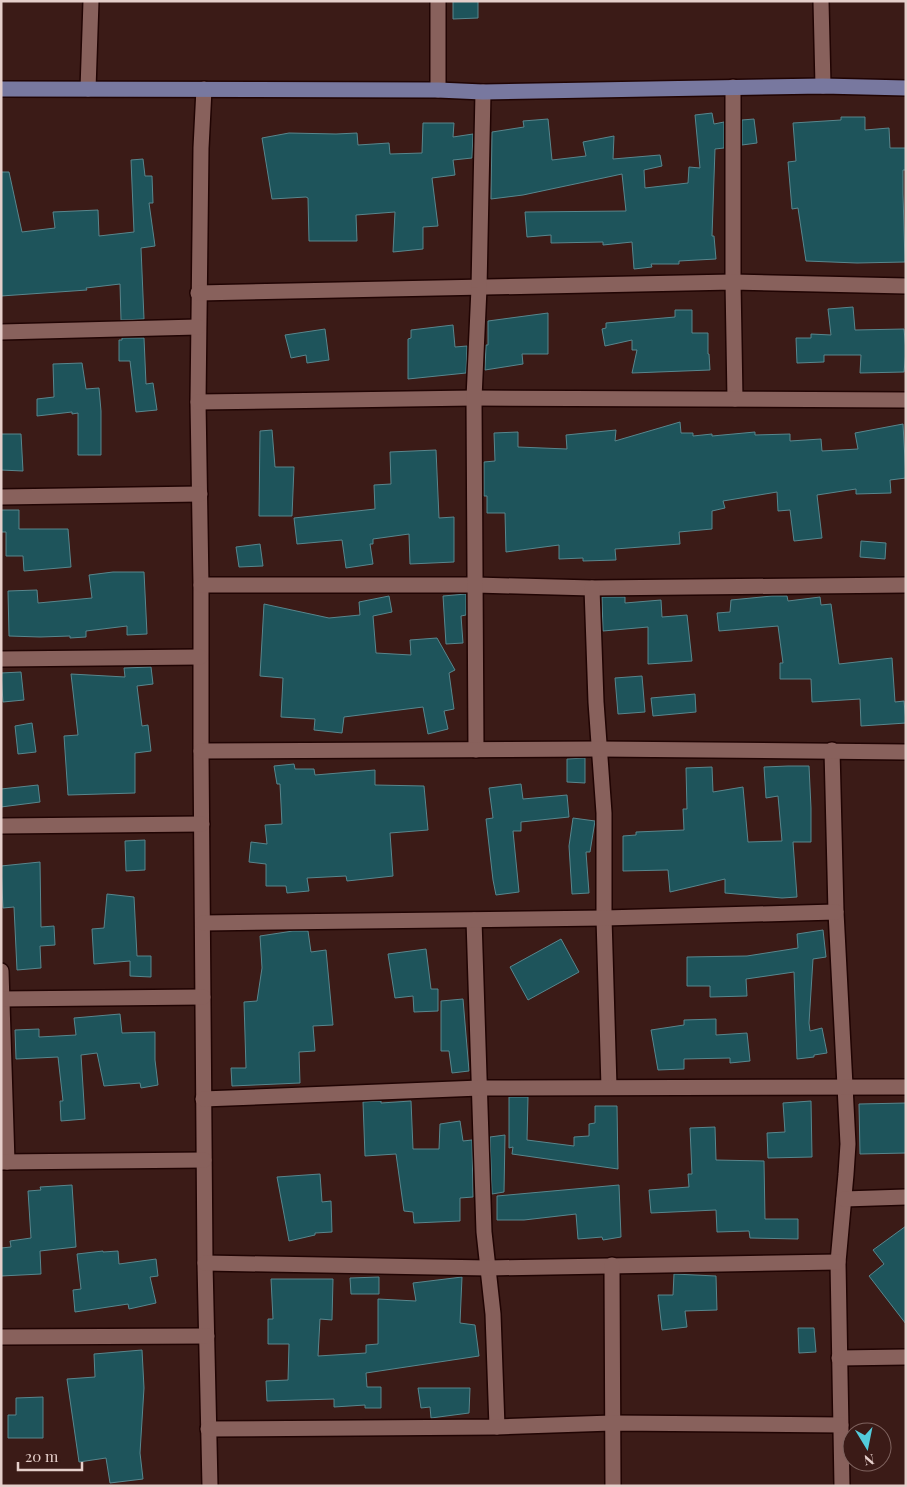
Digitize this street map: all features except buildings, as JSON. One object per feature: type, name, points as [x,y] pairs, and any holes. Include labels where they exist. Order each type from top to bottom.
[{"type":"main road","points":[[1,89],[438,90],[482,92],[823,86],[906,88]]},
{"type":"street","points":[[88,89],[92,1]]},
{"type":"street","points":[[438,1],[438,90]]},
{"type":"street","points":[[821,1],[823,86]]},
{"type":"street","points":[[733,87],[735,399]]},
{"type":"street","points":[[204,89],[200,158],[198,402],[201,585],[200,751],[205,1263],[210,1486]]},
{"type":"street","points":[[476,750],[474,398],[479,288],[482,92]]},
{"type":"street","points":[[198,293],[733,282],[906,286]]},
{"type":"street","points":[[1,332],[198,327]]},
{"type":"street","points":[[198,402],[474,398],[906,400]]},
{"type":"street","points":[[1,497],[200,494]]},
{"type":"street","points":[[201,585],[476,584],[592,588],[906,585]]},
{"type":"street","points":[[592,588],[595,683],[604,813],[604,918],[609,1087]]},
{"type":"street","points":[[1,659],[200,657]]},
{"type":"street","points":[[200,751],[599,749],[906,752]]},
{"type":"street","points":[[832,750],[836,912],[848,1144],[838,1262],[842,1486]]},
{"type":"street","points":[[1,826],[202,824]]},
{"type":"street","points":[[202,923],[604,918],[836,912]]},
{"type":"street","points":[[474,920],[484,1232],[492,1314],[497,1427]]},
{"type":"street","points":[[1,971],[4,1162],[204,1160]]},
{"type":"street","points":[[2,999],[203,997]]},
{"type":"street","points":[[204,1099],[480,1088],[906,1087]]},
{"type":"street","points":[[844,1198],[906,1196]]},
{"type":"street","points":[[205,1263],[488,1268],[838,1262]]},
{"type":"street","points":[[612,1265],[613,1486]]},
{"type":"street","points":[[1,1337],[207,1336]]},
{"type":"street","points":[[839,1358],[906,1357]]},
{"type":"street","points":[[208,1429],[497,1427],[612,1423],[841,1424]]}]
